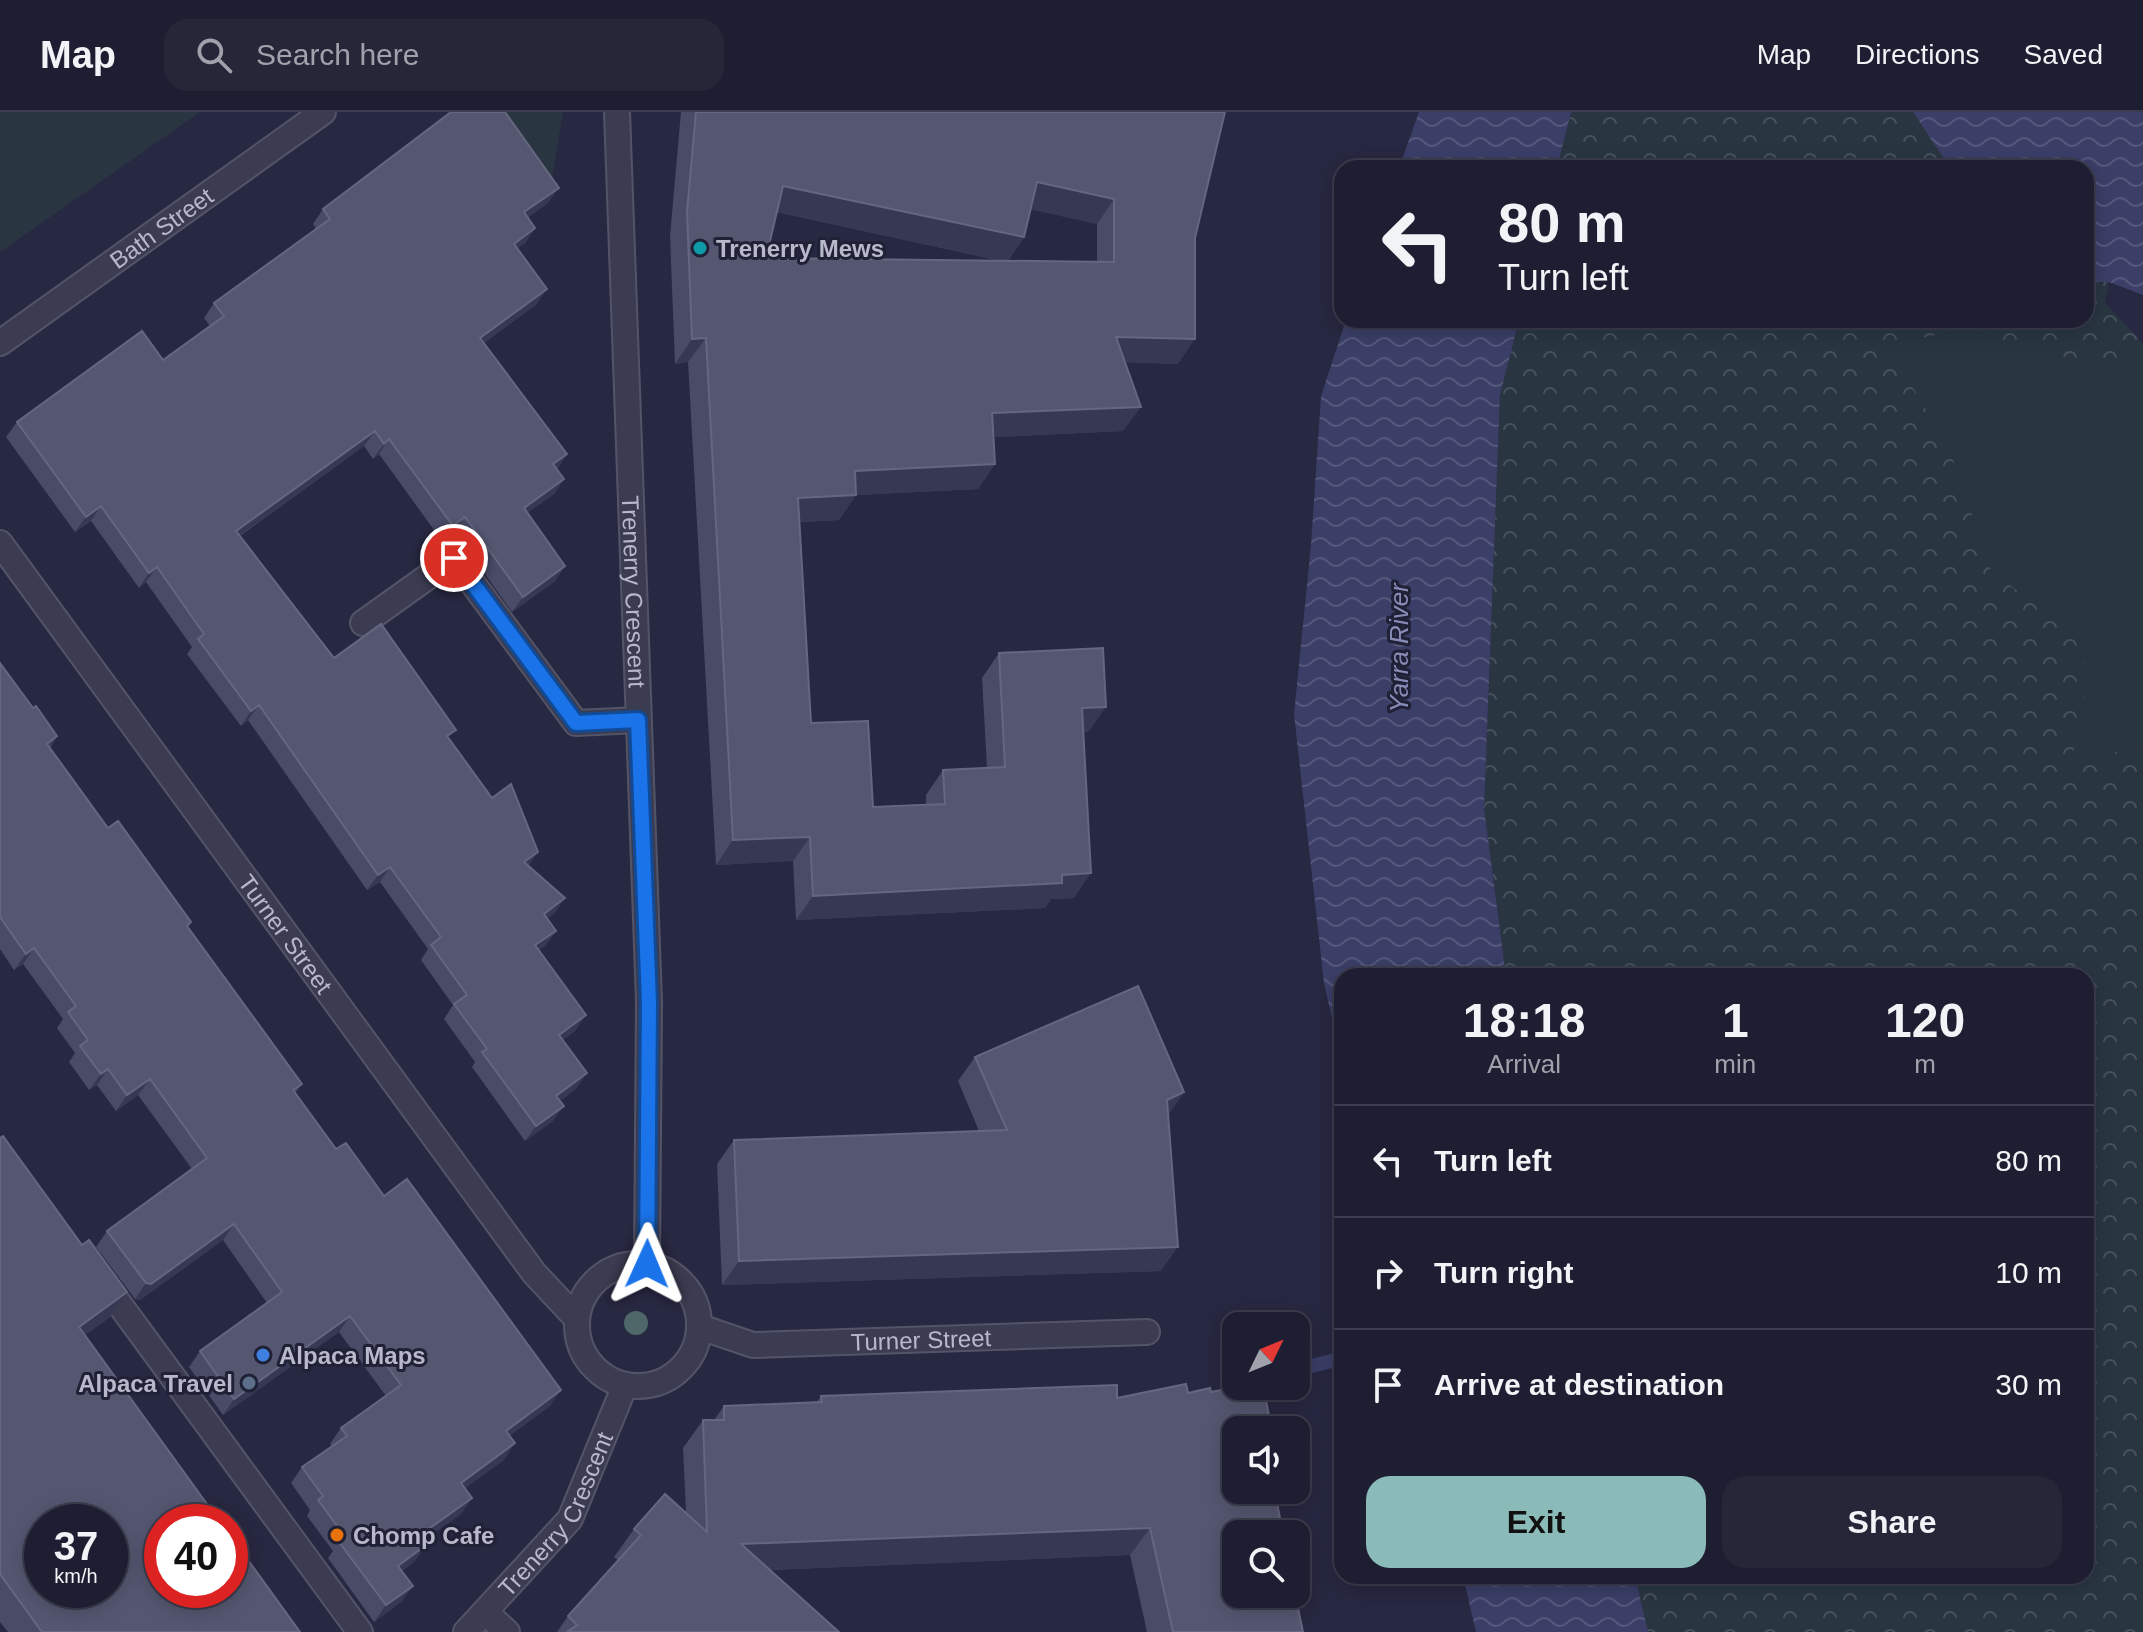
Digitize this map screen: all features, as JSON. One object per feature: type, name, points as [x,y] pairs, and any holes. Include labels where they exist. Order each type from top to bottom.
[{"type":"street","name":"Bath Street","points":[[0,343],[323,112]]},
{"type":"street","name":"Trenerry Crescent","points":[[617,112],[649,1002],[647,1264]]},
{"type":"street","name":"Turner Street","points":[[0,543],[534,1273],[577,1319]]},
{"type":"street","points":[[363,623],[454,558],[576,723],[638,720]]},
{"type":"street","points":[[83,1254],[360,1632]]},
{"type":"street","points":[[627,1264],[647,1264],[672,1274],[691,1293],[698,1309],[700,1327],[697,1345],[676,1374],[660,1383],[625,1385],[594,1368],[584,1354],[577,1319],[587,1291],[608,1271],[627,1264]]},
{"type":"street","name":"Turner Street","points":[[700,1327],[753,1345],[1147,1332]]},
{"type":"street","name":"Trenerry Crescent","points":[[466,1632],[570,1519],[625,1385]]},
{"type":"street","points":[[485,1612],[507,1632]]},
{"type":"green space","points":[[0,112],[200,112],[0,252]]},
{"type":"green space","points":[[484,112],[563,112],[548,203]]},
{"type":"green space","points":[[1571,112],[1913,112],[1945,160],[1559,160]]},
{"type":"green space","points":[[2094,282],[2109,282],[2105,303],[2139,339],[2108,369],[1965,330],[1887,344],[1950,450],[1991,570],[2074,635],[2088,676],[2072,762],[2143,745],[2143,1632],[1648,1632],[1637,1584],[2094,1584],[2094,968],[1505,968],[1484,808],[1500,395],[1517,328],[2094,328]]},
{"type":"green space","points":[[1965,330],[2108,369],[2139,339],[2143,344],[2143,745],[2072,763],[2088,676],[2074,635],[1991,570],[1950,450],[1887,344]]},
{"type":"water","points":[[1419,112],[1571,112],[1559,160],[1402,160]]},
{"type":"water","points":[[1913,112],[2143,112],[2143,295],[2109,282],[2094,282],[2094,160],[1945,160]]},
{"type":"water","name":"Yarra River","points":[[1343,328],[1517,328],[1500,395],[1484,808],[1505,968],[1334,968],[1334,1026],[1324,983],[1294,714],[1311,545],[1321,396]]},
{"type":"water","points":[[1465,1584],[1637,1584],[1648,1632],[1476,1632]]},
{"type":"building","points":[[451,112],[505,112],[559,188],[524,212],[535,228],[514,244],[547,289],[480,338],[567,454],[553,464],[564,479],[524,508],[565,566],[523,597],[465,517],[453,526],[389,439],[384,444],[375,431],[236,531],[334,658],[381,624],[456,730],[447,736],[492,798],[511,784],[538,852],[524,862],[565,898],[544,914],[556,931],[535,945],[586,1015],[559,1035],[587,1073],[556,1096],[564,1106],[536,1126],[482,1052],[487,1049],[454,1004],[467,995],[431,945],[441,937],[390,867],[378,875],[259,705],[251,711],[198,639],[204,634],[157,567],[149,573],[101,506],[86,517],[17,422],[142,331],[163,360],[224,316],[214,303],[330,219],[323,209]]},
{"type":"building","points":[[696,112],[1225,112],[1195,238],[1195,339],[1116,337],[1141,407],[992,413],[995,464],[855,471],[856,495],[798,498],[811,723],[868,721],[873,807],[945,804],[943,770],[1005,767],[999,653],[1103,648],[1106,707],[1082,708],[1091,873],[1062,875],[1062,883],[813,896],[810,837],[733,840],[706,338],[692,339],[687,212]],"holes":[[[1037,182],[1114,199],[1114,262],[766,258],[783,186],[1024,237]]]},
{"type":"building","points":[[0,663],[57,736],[47,744],[108,828],[118,821],[191,922],[187,926],[302,1084],[293,1090],[336,1149],[346,1143],[384,1196],[407,1179],[561,1390],[506,1431],[515,1443],[461,1483],[472,1498],[419,1536],[426,1545],[398,1566],[413,1586],[386,1605],[339,1542],[346,1538],[318,1500],[323,1496],[302,1467],[347,1436],[341,1428],[401,1385],[350,1316],[234,1399],[200,1351],[282,1292],[234,1224],[151,1284],[146,1283],[107,1231],[207,1158],[150,1079],[127,1095],[108,1069],[101,1074],[80,1046],[88,1040],[68,1012],[76,1006],[34,948],[26,954],[0,917]]},
{"type":"building","points":[[1138,986],[1184,1092],[1167,1100],[1178,1247],[739,1261],[734,1140],[1007,1130],[975,1057]]},
{"type":"building","points":[[3,1136],[82,1245],[89,1240],[127,1292],[79,1327],[207,1504],[144,1504],[144,1608],[248,1608],[248,1560],[300,1632],[42,1632],[25,1608],[128,1608],[128,1504],[24,1504],[24,1607],[0,1574],[0,1138]]},
{"type":"building","points":[[1186,1384],[1188,1393],[1210,1388],[1211,1392],[1222,1390],[1222,1400],[1266,1400],[1269,1416],[1222,1416],[1222,1504],[1277,1504],[1280,1520],[1222,1520],[1222,1608],[1298,1608],[1303,1632],[1173,1632],[1150,1528],[741,1544],[839,1632],[567,1632],[577,1625],[568,1616],[641,1535],[634,1529],[665,1494],[707,1532],[703,1420],[724,1420],[724,1406],[822,1402],[821,1396],[1117,1385],[1117,1398]]},
{"type":"waterway","points":[[1310,1366],[1334,1360]]},
{"type":"place","name":"Trenerry Mews","points":[[700,248]]},
{"type":"place","name":"Alpaca Maps","points":[[263,1355]]},
{"type":"place","name":"Alpaca Travel","points":[[249,1383]]},
{"type":"place","name":"Chomp Cafe","points":[[337,1535]]},
{"type":"route","points":[[454,558],[576,723],[638,720],[649,1002],[647,1264]]}]
